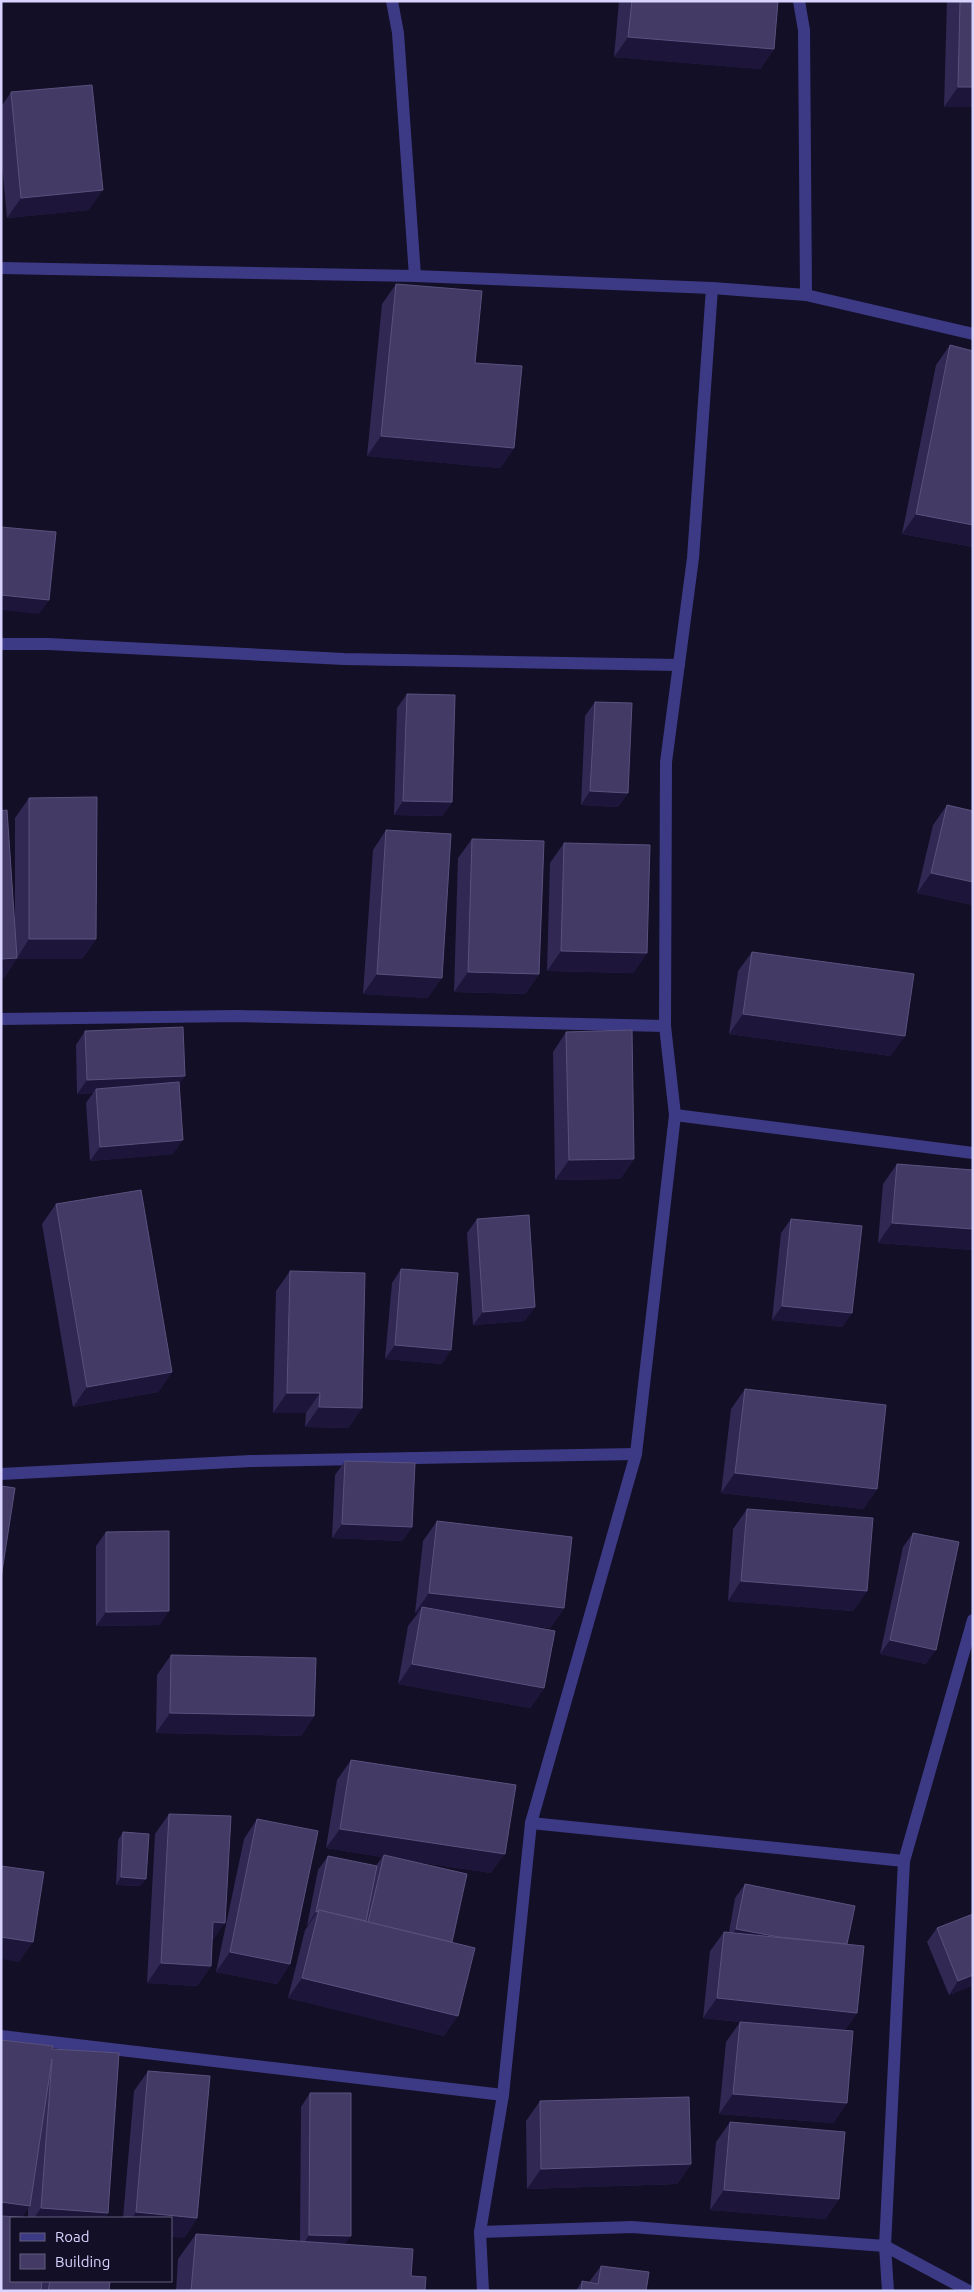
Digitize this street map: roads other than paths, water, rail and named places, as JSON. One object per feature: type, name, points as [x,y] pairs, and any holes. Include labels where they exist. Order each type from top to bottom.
[{"type":"street","points":[[392,1],[398,33],[415,276]]},
{"type":"street","points":[[799,1],[804,30],[806,295]]},
{"type":"street","points":[[1,268],[415,276],[712,288],[806,295],[973,334]]},
{"type":"street","points":[[483,2291],[480,2232],[503,2095],[531,1823],[636,1454],[675,1115],[665,1026],[666,762],[693,558],[712,288]]},
{"type":"street","points":[[1,644],[48,644],[344,659],[679,665]]},
{"type":"street","points":[[1,1019],[238,1016],[665,1026]]},
{"type":"street","points":[[675,1115],[973,1153]]},
{"type":"street","points":[[1,1474],[251,1460],[636,1454]]},
{"type":"street","points":[[888,2291],[885,2246],[904,1861],[973,1620]]},
{"type":"street","points":[[531,1823],[904,1861]]},
{"type":"street","points":[[1,2036],[503,2095]]},
{"type":"street","points":[[480,2232],[632,2227],[885,2246],[969,2291]]}]
